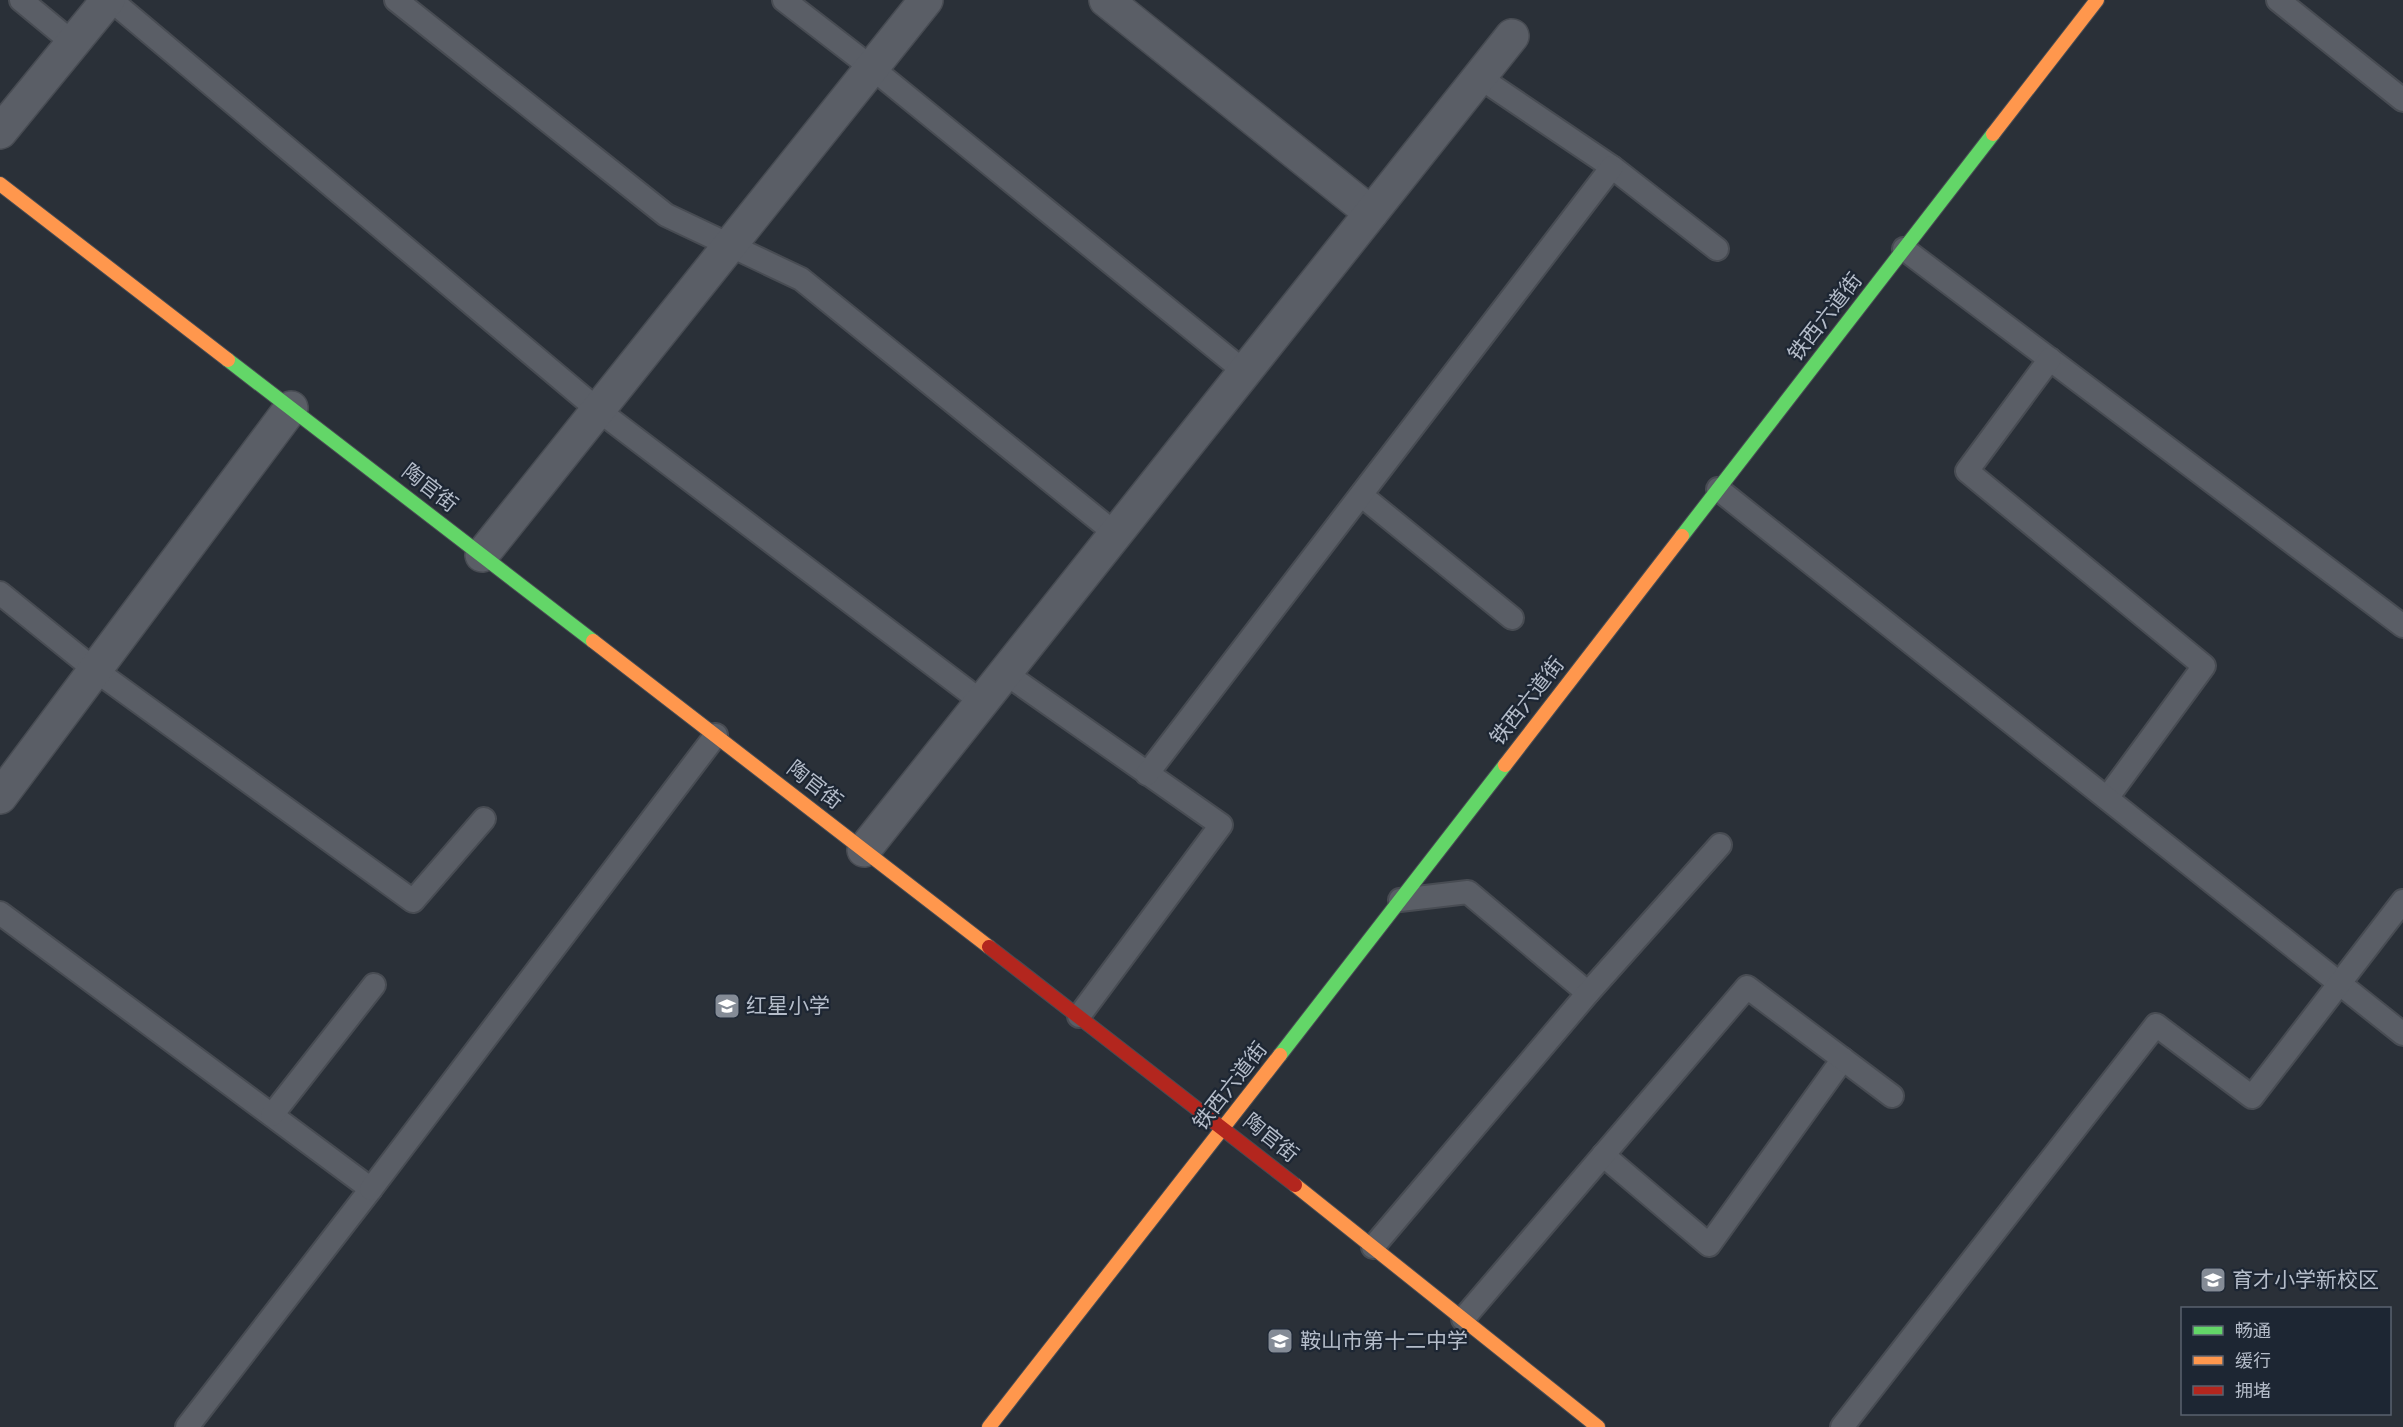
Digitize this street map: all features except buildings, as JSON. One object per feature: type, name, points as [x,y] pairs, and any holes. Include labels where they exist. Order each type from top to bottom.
[{"type":"street","points":[[0,132],[110,0]]},
{"type":"street","points":[[482,555],[926,0]]},
{"type":"street","points":[[1106,0],[1371,213]]},
{"type":"street","name":"铁西六道街","points":[[989,1427],[1224,1128],[2097,0]]},
{"type":"street","points":[[864,850],[1512,36]]},
{"type":"street","name":"陶官街","points":[[0,184],[1224,1128],[1598,1427]]},
{"type":"street","points":[[4,785],[95,670],[291,408]]},
{"type":"lane","points":[[21,0],[73,43]]},
{"type":"lane","points":[[110,0],[597,410],[982,702]]},
{"type":"lane","points":[[396,0],[666,215],[801,279],[1116,534]]},
{"type":"lane","points":[[784,0],[872,68],[1245,372]]},
{"type":"lane","points":[[2278,0],[2403,100]]},
{"type":"lane","points":[[1479,77],[1612,167],[1718,249]]},
{"type":"lane","points":[[1148,774],[1612,167]]},
{"type":"lane","points":[[1904,249],[2403,626]]},
{"type":"lane","points":[[2050,359],[1967,471],[2204,666],[2107,798]]},
{"type":"lane","points":[[1718,489],[2403,1034]]},
{"type":"lane","points":[[1361,495],[1512,618]]},
{"type":"lane","points":[[0,593],[95,670],[414,901],[484,819]]},
{"type":"lane","points":[[1005,673],[1221,825],[1079,1016]]},
{"type":"lane","points":[[187,1427],[716,735]]},
{"type":"lane","points":[[1373,1247],[1588,993],[1720,845]]},
{"type":"lane","points":[[1400,900],[1468,892],[1588,993]]},
{"type":"lane","points":[[1842,1427],[2156,1025],[2252,1097],[2403,901]]},
{"type":"lane","points":[[0,913],[371,1189]]},
{"type":"lane","points":[[272,1115],[374,985]]},
{"type":"lane","points":[[1463,1319],[1748,987],[1892,1096]]},
{"type":"lane","points":[[1603,1155],[1709,1245],[1843,1059]]},
{"type":"traffic: fast","points":[[1682,536],[1993,134]]},
{"type":"traffic: fast","points":[[228,360],[593,641]]},
{"type":"traffic: fast","points":[[1280,1055],[1505,765]]},
{"type":"traffic: slow","points":[[1993,134],[2097,0]]},
{"type":"traffic: slow","points":[[0,184],[228,360]]},
{"type":"traffic: slow","points":[[1505,765],[1682,536]]},
{"type":"traffic: slow","points":[[593,641],[989,947]]},
{"type":"traffic: slow","points":[[989,1427],[1280,1055]]},
{"type":"traffic: slow","points":[[1295,1185],[1598,1427]]},
{"type":"traffic: jam","points":[[989,947],[1295,1185]]},
{"type":"place","name":"红星小学","points":[[727,1006]]},
{"type":"place","name":"育才小学新校区","points":[[2213,1280]]},
{"type":"place","name":"鞍山市第十二中学","points":[[1280,1341]]}]
